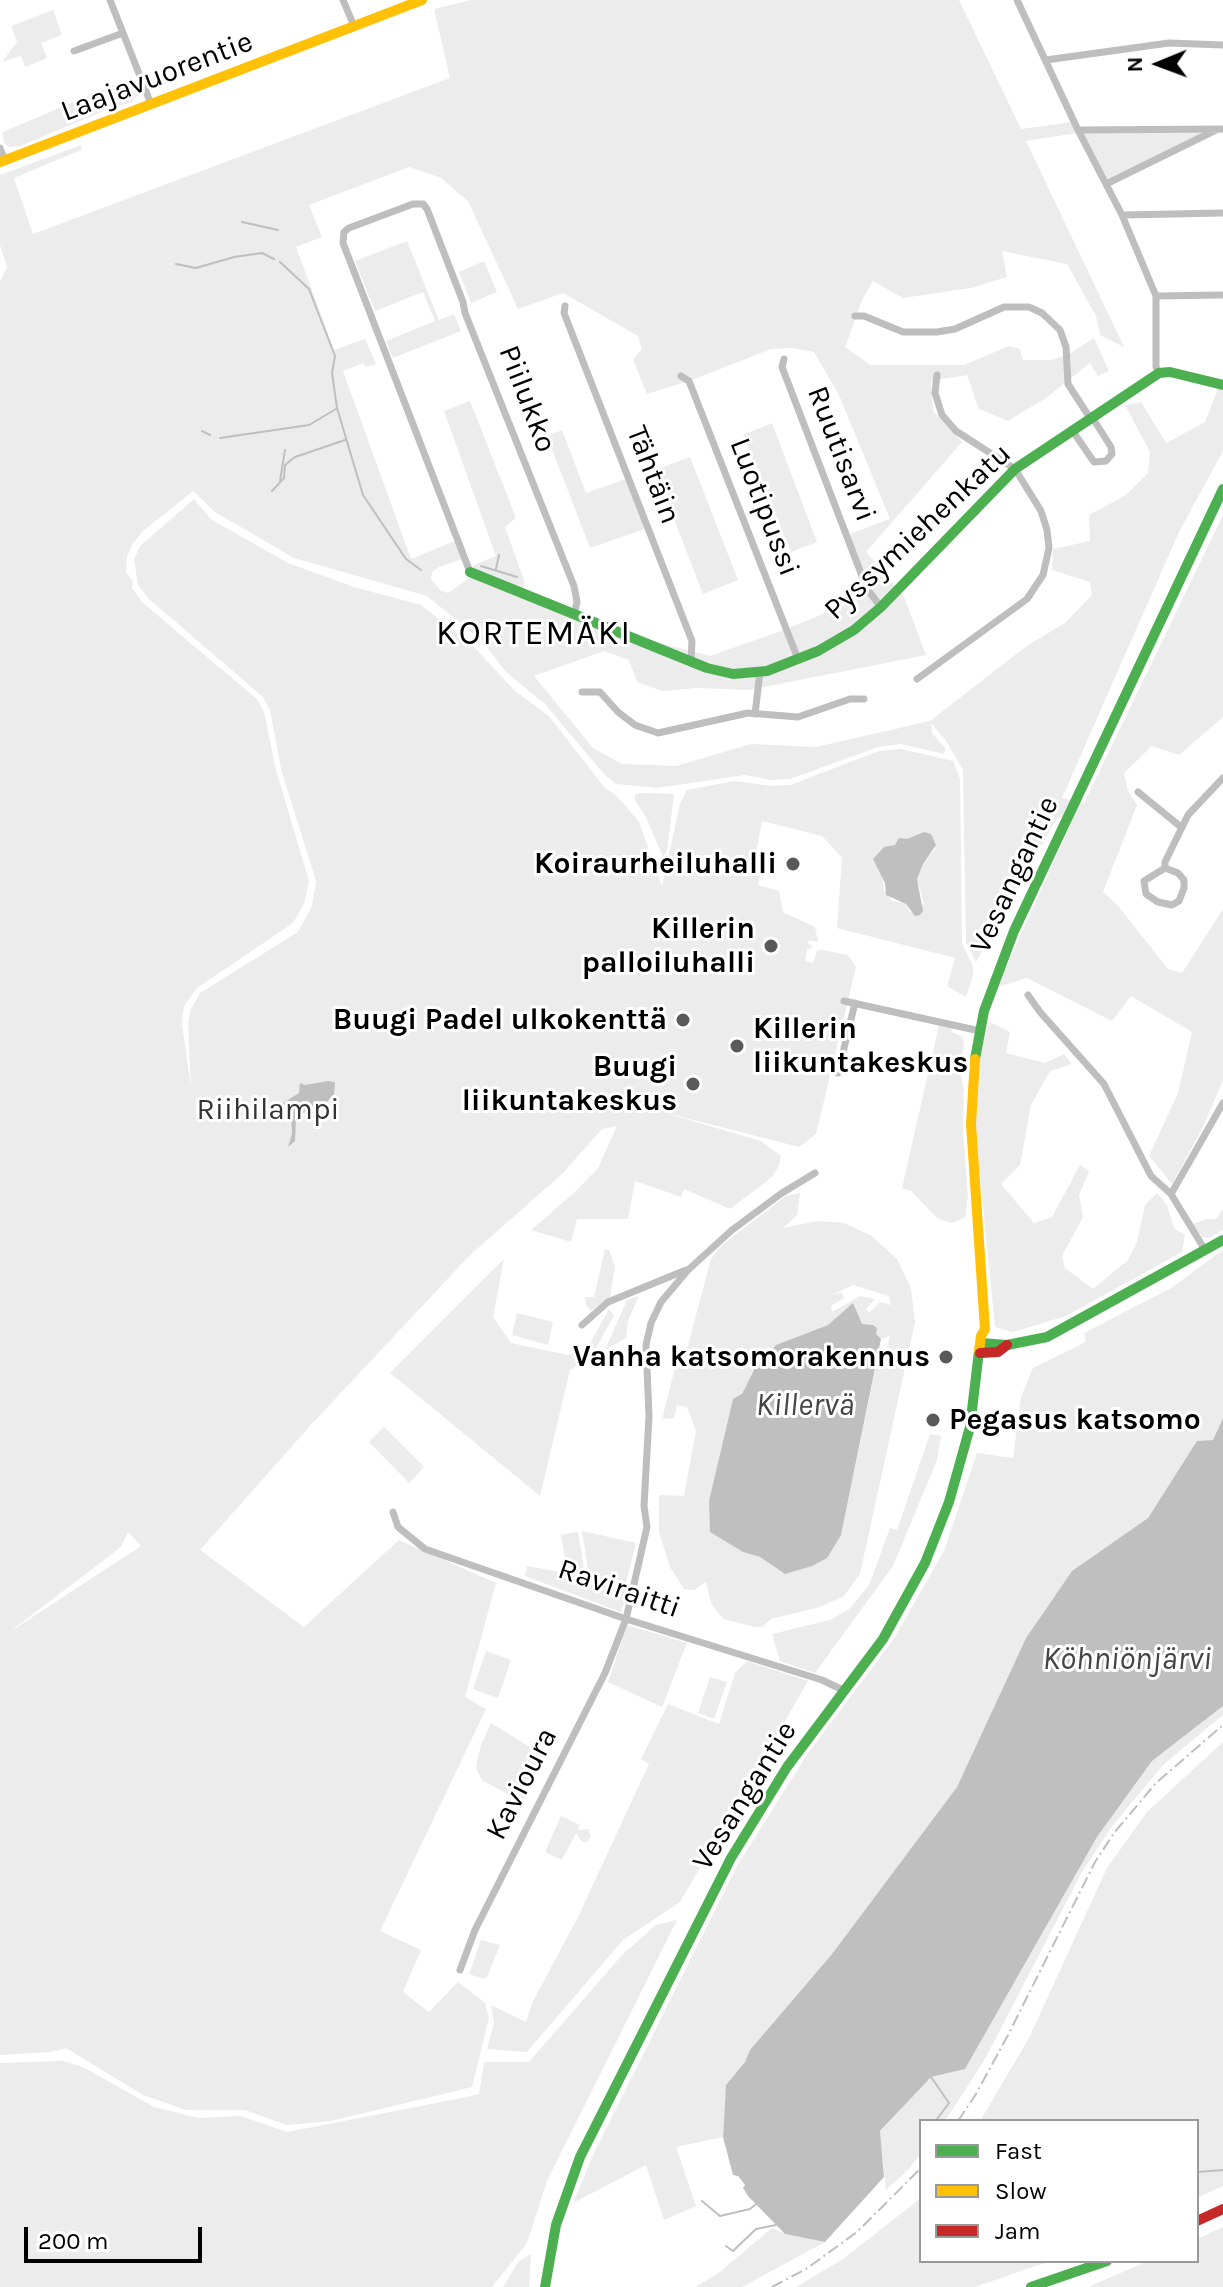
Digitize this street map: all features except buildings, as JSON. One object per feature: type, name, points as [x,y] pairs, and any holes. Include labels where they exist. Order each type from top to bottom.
[{"type":"main road","name":"Laajavuorentie","points":[[2,163],[422,0]]},
{"type":"main road","points":[[1159,373],[1170,372],[1223,385]]},
{"type":"main road","name":"Pyssymiehenkatu","points":[[469,568],[574,615],[691,661],[733,674],[760,672],[837,641],[881,607],[1015,469],[1159,373]]},
{"type":"main road","name":"Vesangantie","points":[[545,2287],[566,2192],[603,2108],[746,1831],[787,1767],[883,1639],[908,1597],[937,1535],[961,1465],[970,1427],[981,1344],[978,1329],[982,1311],[971,1124],[974,1065],[992,984],[1014,931],[1223,489]]},
{"type":"main road","points":[[981,1344],[998,1352],[1007,1345],[1035,1341],[1057,1333],[1223,1240]]},
{"type":"main road","points":[[1199,2220],[1223,2209]]},
{"type":"main road","points":[[1031,2287],[1101,2263]]},
{"type":"street","points":[[110,0],[151,104]]},
{"type":"street","points":[[343,0],[354,26]]},
{"type":"street","points":[[1017,0],[1122,215],[1156,296],[1156,367],[1159,373]]},
{"type":"street","points":[[74,51],[123,33]]},
{"type":"street","points":[[1046,60],[1169,43],[1223,45]]},
{"type":"street","points":[[1078,130],[1220,129]]},
{"type":"street","points":[[1106,184],[1220,129]]},
{"type":"street","points":[[0,148],[2,163]]},
{"type":"street","name":"Pyssymiehenkatu","points":[[423,204],[413,204],[349,228],[344,232],[343,243],[469,568]]},
{"type":"street","name":"Piilukko","points":[[423,204],[574,586],[577,602],[574,615]]},
{"type":"street","points":[[1122,215],[1223,213]]},
{"type":"street","points":[[1156,296],[1223,295]]},
{"type":"street","name":"Tähtäin","points":[[565,306],[564,313],[692,641],[691,661]]},
{"type":"street","points":[[855,316],[864,316],[903,332],[937,332],[955,329],[1004,307],[1029,307],[1042,313],[1060,330],[1066,347],[1068,384],[1111,447],[1112,454],[1106,461],[1094,462],[1072,430]]},
{"type":"street","name":"Ruutisarvi","points":[[784,359],[782,367],[862,574],[872,597],[881,607]]},
{"type":"street","points":[[917,679],[1018,607],[1034,592],[1043,575],[1049,548],[1045,521],[1015,469],[956,431],[946,421],[935,393],[937,375]]},
{"type":"street","name":"Luotipussi","points":[[681,376],[689,381],[798,659]]},
{"type":"street","points":[[755,714],[760,672]]},
{"type":"street","points":[[582,692],[600,692],[635,725],[658,733],[755,714],[798,717],[850,699],[864,699]]},
{"type":"street","points":[[1165,868],[1178,873],[1184,880],[1179,901],[1172,905],[1158,902],[1144,890],[1144,881],[1165,868],[1188,815],[1223,778]]},
{"type":"street","points":[[1138,792],[1181,827]]},
{"type":"street","points":[[1028,995],[1104,1084],[1151,1176],[1171,1194],[1205,1250]]},
{"type":"street","points":[[844,1001],[980,1031]]},
{"type":"street","points":[[838,1073],[855,1003]]},
{"type":"street","points":[[1171,1194],[1223,1103]]},
{"type":"street","points":[[582,1325],[608,1302],[688,1270],[732,1230],[815,1173]]},
{"type":"street","name":"Kavioura","points":[[460,1970],[475,1930],[605,1673],[626,1619],[647,1527],[644,1506],[649,1416],[646,1345],[651,1323],[661,1302],[688,1270]]},
{"type":"street","name":"Raviraitti","points":[[393,1512],[398,1527],[425,1549],[845,1691]]},
{"type":"green space","points":[[471,0],[959,0],[1021,129],[1072,122],[1077,133],[1026,141],[1124,347],[1100,335],[1096,316],[1067,264],[1002,251],[1007,277],[971,288],[903,298],[873,281],[863,298],[845,347],[870,365],[964,365],[1009,346],[1020,349],[1023,360],[1052,360],[1071,353],[1094,338],[1109,371],[1098,376],[1090,363],[1046,398],[1008,421],[979,409],[967,375],[931,381],[933,411],[962,442],[866,552],[904,597],[926,655],[749,690],[699,688],[662,691],[637,682],[629,660],[604,651],[534,676],[593,748],[622,764],[676,766],[751,744],[816,747],[930,721],[1028,645],[1065,623],[1092,595],[1090,582],[1052,570],[1053,549],[1090,541],[1089,515],[1126,495],[1148,473],[1150,452],[1125,405],[1141,402],[1166,443],[1205,422],[1223,377],[1223,451],[1179,532],[1062,798],[1084,803],[1223,515],[1223,717],[1179,755],[1152,746],[1124,773],[1128,791],[1137,805],[1103,892],[1119,907],[1168,969],[1182,973],[1223,909],[1223,1080],[1203,1127],[1172,1184],[1149,1156],[1178,1093],[1192,1032],[1131,996],[1112,1021],[1027,978],[997,987],[1072,822],[1058,816],[976,962],[966,942],[963,770],[947,742],[931,723],[932,733],[946,749],[943,754],[901,744],[878,747],[790,779],[772,780],[745,775],[657,788],[616,784],[603,773],[545,704],[507,673],[481,640],[427,596],[294,558],[215,512],[193,491],[143,531],[127,557],[126,573],[133,581],[132,588],[143,603],[258,700],[264,712],[276,770],[309,881],[304,904],[293,923],[197,988],[184,1006],[182,1024],[191,1087],[188,1024],[191,1009],[200,993],[298,932],[312,906],[316,881],[281,769],[270,710],[262,696],[149,599],[138,585],[134,559],[140,546],[194,499],[212,520],[288,563],[354,587],[421,605],[473,646],[515,691],[549,716],[604,787],[618,797],[639,822],[662,886],[680,804],[687,790],[734,781],[790,785],[879,751],[901,749],[953,761],[960,779],[962,943],[973,966],[966,997],[947,986],[955,958],[837,928],[842,858],[822,836],[762,821],[753,869],[760,875],[758,885],[779,891],[783,912],[815,927],[818,942],[809,940],[808,944],[812,945],[811,949],[807,949],[805,961],[813,963],[817,951],[822,950],[848,955],[856,967],[816,1134],[799,1147],[662,1112],[761,1141],[781,1156],[779,1166],[772,1177],[730,1209],[684,1189],[681,1197],[635,1181],[628,1219],[577,1219],[571,1242],[531,1230],[598,1168],[617,1126],[602,1129],[563,1173],[469,1256],[309,1427],[200,1550],[304,1627],[399,1540],[496,1583],[465,1697],[486,1709],[380,1931],[421,1950],[403,1992],[429,2012],[458,1982],[485,2003],[489,2018],[472,2087],[331,2121],[286,2125],[245,2110],[186,2110],[143,2095],[66,2048],[0,2055],[0,282],[7,267],[0,245],[0,175],[81,145],[81,150],[14,178],[33,234],[450,78],[434,9]],"holes":[[[409,167],[441,178],[468,201],[518,309],[563,293],[638,336],[642,349],[633,359],[647,394],[771,349],[792,348],[814,352],[839,395],[890,519],[850,534],[865,597],[710,656],[593,625],[518,595],[525,583],[505,527],[516,518],[470,401],[444,411],[496,556],[474,565],[470,578],[448,593],[440,590],[431,579],[432,572],[462,559],[455,541],[411,559],[343,371],[363,363],[366,367],[376,364],[365,339],[334,350],[296,247],[322,237],[309,205]],[[924,832],[935,849],[923,864],[917,879],[924,904],[910,913],[906,904],[893,901],[884,891],[879,852]],[[128,1532],[141,1546],[8,1633],[121,1547]]]},
{"type":"green space","points":[[53,10],[62,35],[41,43],[47,58],[25,67],[21,56],[2,62],[17,42],[11,26]]},
{"type":"green space","points":[[132,77],[140,93],[132,102],[20,146],[9,147],[4,143],[3,132]]},
{"type":"green space","points":[[1208,132],[1107,179],[1082,133]]},
{"type":"green space","points":[[407,241],[439,320],[454,314],[461,331],[393,358],[386,341],[435,321],[423,292],[375,311],[355,261]]},
{"type":"green space","points":[[484,261],[497,292],[471,303],[459,272]]},
{"type":"green space","points":[[772,423],[817,542],[791,552],[743,435]]},
{"type":"green space","points":[[562,430],[586,493],[626,479],[647,528],[590,548],[547,436]]},
{"type":"green space","points":[[690,457],[738,580],[703,594],[655,470]]},
{"type":"green space","points":[[674,794],[667,851],[663,857],[635,800],[635,795]]},
{"type":"green space","points":[[990,1022],[1010,1032],[1006,1053],[1045,1063],[1064,1054],[1072,1064],[1050,1071],[1031,1105],[1020,1165],[1001,1184],[1034,1223],[1052,1217],[1080,1165],[1089,1171],[1079,1195],[1083,1217],[1062,1256],[1065,1268],[1093,1289],[1128,1260],[1137,1242],[1145,1205],[1157,1193],[1167,1205],[1174,1228],[1185,1235],[1182,1252],[1066,1316],[1013,1332],[995,1327],[975,1126],[979,1068],[984,1035]]},
{"type":"green space","points":[[939,1025],[952,1028],[951,1032],[961,1036],[964,1041],[961,1075],[968,1195],[965,1218],[951,1223],[937,1218],[911,1191],[902,1188]]},
{"type":"green space","points":[[800,1193],[797,1215],[783,1228],[818,1221],[844,1223],[872,1236],[897,1259],[911,1288],[915,1322],[860,1574],[844,1596],[820,1607],[771,1619],[762,1627],[755,1627],[723,1619],[711,1603],[706,1582],[694,1590],[684,1589],[670,1567],[659,1532],[659,1495],[684,1496],[696,1431],[687,1407],[677,1405],[674,1418],[662,1419],[677,1360],[687,1349],[711,1259],[722,1245],[786,1196]],"holes":[[[853,1285],[889,1296],[891,1305],[880,1302],[869,1313],[866,1309],[875,1299],[860,1296],[832,1312],[831,1306],[844,1298],[841,1292],[830,1296]],[[828,1325],[875,1334],[881,1339],[890,1336],[885,1357],[879,1352],[841,1535],[785,1574],[719,1536],[742,1394],[754,1370],[776,1345]]]},
{"type":"green space","points":[[1223,1209],[1223,1230],[1209,1238],[1202,1237],[1193,1224],[1216,1219]]},
{"type":"green space","points":[[605,1249],[609,1250],[615,1267],[610,1297],[591,1311],[585,1297],[594,1297]]},
{"type":"green space","points":[[1223,1250],[1223,1418],[1213,1440],[1197,1442],[1148,1518],[1072,1571],[1026,1638],[957,1787],[832,1954],[750,2050],[745,2062],[726,2085],[723,2137],[676,2147],[696,2206],[664,2220],[646,2165],[573,2203],[595,2151],[737,1866],[808,1753],[893,1640],[944,1551],[977,1453],[1013,1458],[1021,1397],[1033,1368],[1086,1342],[1084,1333],[1171,1288]]},
{"type":"green space","points":[[504,1259],[493,1317],[511,1343],[568,1355],[587,1349],[609,1309],[614,1315],[592,1356],[570,1370],[540,1496],[390,1373]]},
{"type":"green space","points":[[637,1296],[626,1338],[605,1350],[627,1300]]},
{"type":"green space","points":[[517,1313],[553,1322],[548,1345],[512,1335]]},
{"type":"green space","points":[[384,1427],[424,1467],[409,1483],[369,1442]]},
{"type":"green space","points":[[930,1434],[941,1436],[937,1460],[893,1566],[815,1673],[780,1661],[772,1634],[830,1620],[849,1609],[869,1585],[890,1528],[897,1530]]},
{"type":"green space","points":[[582,1531],[636,1543],[626,1583],[630,1584],[621,1612],[525,1576],[527,1566],[589,1577]]},
{"type":"green space","points":[[578,1532],[584,1569],[567,1572],[561,1535]]},
{"type":"green space","points":[[627,1625],[687,1643],[662,1707],[608,1682]]},
{"type":"green space","points":[[486,1651],[511,1660],[498,1698],[473,1689]]},
{"type":"green space","points":[[747,1661],[808,1681],[680,1902],[623,1940],[527,2052],[487,2049],[494,2023],[491,2005],[526,2022],[533,2001],[577,1919],[649,1764],[641,1759],[668,1704],[719,1724],[735,1673]]},
{"type":"green space","points":[[710,1677],[727,1682],[714,1719],[698,1713]]},
{"type":"green space","points":[[1223,1706],[1223,1715],[1163,1765],[1113,1825],[1082,1872],[985,2059],[946,2119],[919,2119],[919,2156],[886,2190],[880,2132],[925,2082],[935,2076],[965,2069],[1097,1837],[1152,1761]]},
{"type":"green space","points":[[491,1723],[541,1754],[523,1802],[483,1781],[478,1773],[476,1766],[481,1745]]},
{"type":"green space","points":[[1223,1742],[1223,2186],[1199,2197],[1199,2119],[981,2119],[1029,2038],[1107,1868],[1147,1812]]},
{"type":"green space","points":[[561,1816],[580,1825],[578,1830],[588,1829],[591,1836],[587,1842],[582,1842],[576,1833],[562,1860],[545,1852]]},
{"type":"green space","points":[[677,1920],[547,2181],[527,2243],[492,2287],[0,2287],[0,2063],[63,2061],[83,2067],[154,2107],[198,2118],[241,2116],[287,2132],[467,2097],[479,2094],[484,2062],[529,2062],[622,1955],[656,1925]]},
{"type":"green space","points":[[481,1940],[500,1945],[487,1977],[483,1979],[469,1974]]},
{"type":"green space","points":[[919,2200],[919,2263],[1044,2263],[975,2287],[796,2287],[843,2259]]},
{"type":"green space","points":[[1223,2227],[1223,2287],[1088,2287],[1143,2263],[1199,2263],[1199,2238]]},
{"type":"green space","points":[[772,2228],[785,2234],[825,2242],[742,2287],[695,2287],[720,2272]]},
{"type":"green space","points":[[531,2254],[529,2287],[503,2287],[519,2261]]},
{"type":"water","points":[[924,832],[931,834],[936,845],[917,879],[923,911],[915,916],[906,904],[886,895],[885,883],[873,859],[884,847],[895,845],[899,838],[907,839]]},
{"type":"water","name":"Riihilampi","points":[[335,1082],[334,1094],[324,1105],[307,1110],[296,1119],[295,1141],[288,1147],[292,1134],[291,1113],[283,1103],[299,1093],[300,1083]]},
{"type":"water","name":"Killervä","points":[[853,1303],[862,1324],[877,1328],[876,1334],[881,1339],[841,1535],[827,1558],[785,1574],[760,1557],[743,1552],[710,1532],[709,1501],[733,1399],[742,1394],[754,1370],[776,1345],[828,1325]]},
{"type":"water","name":"Köhniönjärvi","points":[[1223,1418],[1223,1706],[1152,1761],[1097,1837],[965,2069],[931,2077],[880,2131],[884,2177],[825,2242],[785,2234],[748,2196],[738,2176],[733,2175],[723,2137],[726,2085],[745,2062],[750,2050],[832,1954],[957,1787],[1026,1638],[1072,1571],[1148,1518],[1197,1441],[1213,1440]]},
{"type":"waterway","points":[[242,222],[278,230]]},
{"type":"waterway","points":[[176,264],[196,268],[262,253],[274,259]]},
{"type":"waterway","points":[[280,262],[309,289],[335,356],[332,373],[337,408],[363,495],[406,559],[421,570]]},
{"type":"waterway","points":[[220,438],[309,425],[336,409]]},
{"type":"waterway","points":[[202,431],[210,435]]},
{"type":"waterway","points":[[272,491],[284,478],[285,465],[295,457],[345,440]]},
{"type":"waterway","points":[[280,481],[285,450]]},
{"type":"waterway","points":[[496,569],[499,555]]},
{"type":"waterway","points":[[481,566],[517,577]]},
{"type":"waterway","points":[[931,2077],[949,2103],[937,2119]]},
{"type":"waterway","points":[[1199,2172],[1223,2170]]},
{"type":"waterway","points":[[702,2201],[720,2216],[750,2209],[756,2204]]},
{"type":"waterway","points":[[726,2246],[733,2251],[756,2229],[776,2225]]},
{"type":"railway","points":[[959,2119],[1008,2035],[1095,1862],[1114,1833],[1156,1783],[1223,1725]]},
{"type":"railway","points":[[772,2287],[806,2269],[857,2232],[919,2170]]},
{"type":"traffic: fast","points":[[470,572],[707,668],[733,674],[767,671],[818,651],[854,630],[881,607],[1015,469],[1159,373],[1170,372],[1223,385]]},
{"type":"traffic: fast","points":[[975,1059],[984,1011],[1014,931],[1223,489]]},
{"type":"traffic: fast","points":[[981,1343],[1007,1345],[1047,1337],[1223,1240]]},
{"type":"traffic: fast","points":[[545,2287],[556,2225],[580,2157],[731,1858],[787,1767],[883,1639],[925,1563],[949,1502],[970,1427],[979,1351]]},
{"type":"traffic: fast","points":[[1031,2287],[1101,2263]]},
{"type":"traffic: slow","points":[[0,162],[422,0]]},
{"type":"traffic: slow","points":[[975,1059],[971,1124],[985,1329],[979,1351]]},
{"type":"traffic: jam","points":[[980,1353],[998,1352],[1007,1345]]},
{"type":"traffic: jam","points":[[1199,2220],[1223,2209]]},
{"type":"place","name":"Koiraurheiluhalli","points":[[793,864]]},
{"type":"place","name":"Killerin palloiluhalli","points":[[771,946]]},
{"type":"place","name":"Buugi Padel ulkokenttä","points":[[683,1020]]},
{"type":"place","name":"Killerin liikuntakeskus","points":[[737,1046]]},
{"type":"place","name":"Buugi liikuntakeskus","points":[[693,1084]]},
{"type":"place","name":"Vanha katsomorakennus","points":[[946,1357]]},
{"type":"place","name":"Pegasus katsomo","points":[[933,1420]]},
{"type":"district","name":"KORTEMÄKI","points":[[534,634]]}]
